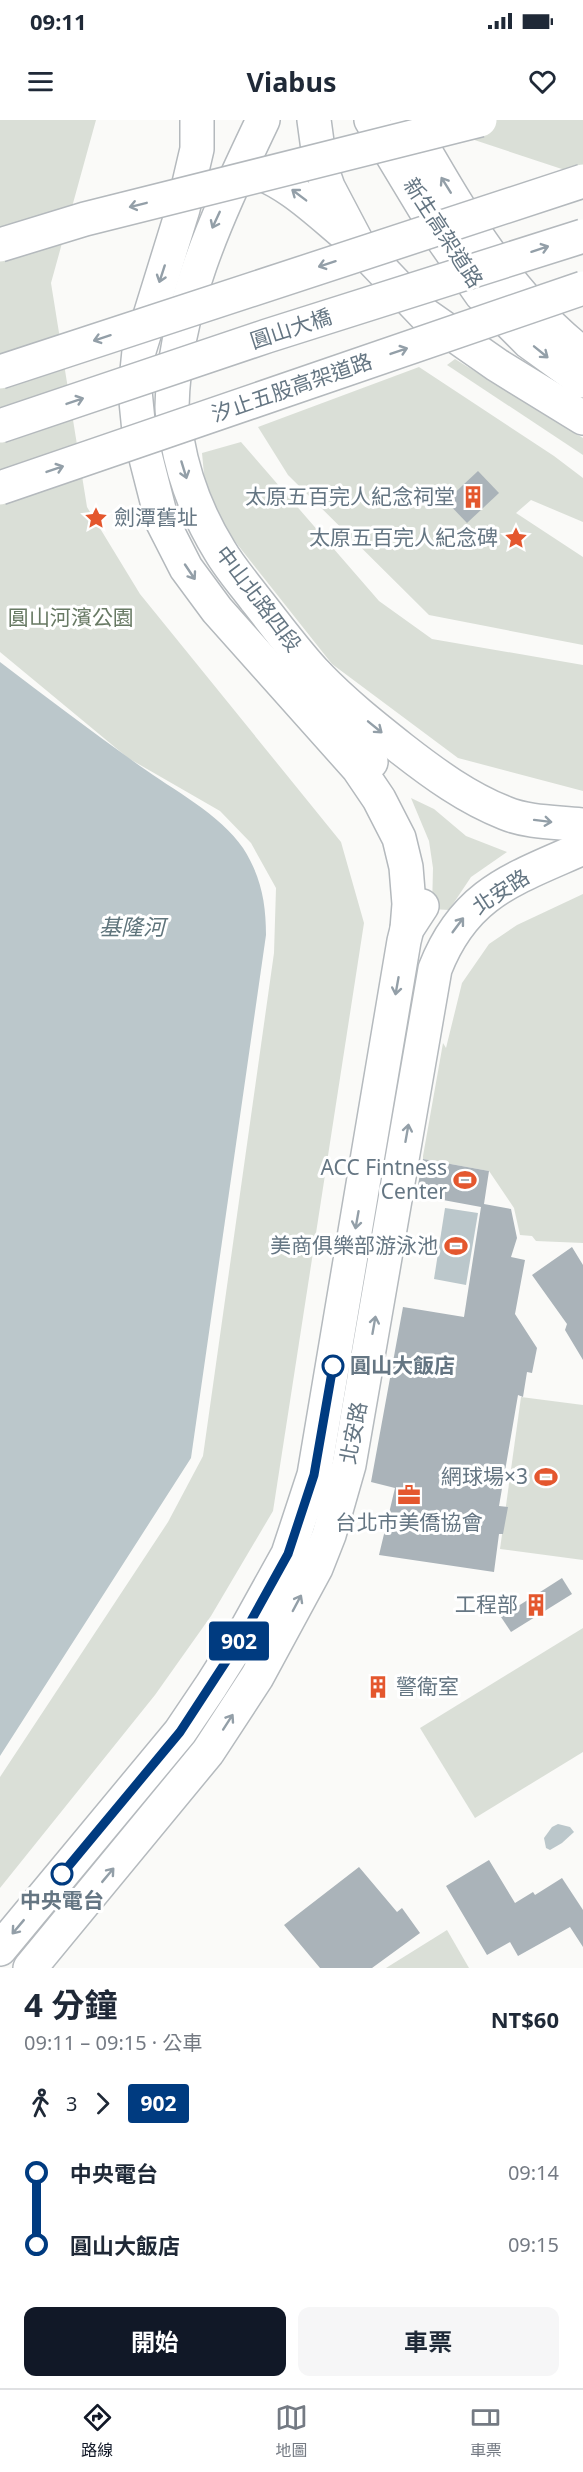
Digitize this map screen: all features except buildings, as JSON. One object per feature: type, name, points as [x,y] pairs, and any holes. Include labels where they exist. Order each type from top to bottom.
[{"type":"main road","points":[[197,120],[197,149],[183,209],[139,351],[135,391],[139,432],[162,521],[186,568],[217,610],[358,768],[379,800],[399,838],[406,867],[409,904],[407,929]]},
{"type":"main road","name":"中山北路四段","points":[[263,120],[212,230],[189,300],[175,361],[172,409],[180,458],[192,496],[220,553],[316,674],[377,729],[428,770],[465,794],[507,814],[583,825]]},
{"type":"main road","points":[[314,120],[320,164],[328,187],[359,246]]},
{"type":"main road","name":"新生高架道路","points":[[371,120],[444,242],[481,294],[529,342],[583,381]]},
{"type":"main road","name":"新生高架道路","points":[[406,120],[489,252],[532,309],[583,354]]},
{"type":"main road","points":[[0,245],[96,216],[480,120]]},
{"type":"main road","points":[[241,166],[289,188],[359,246],[424,314],[497,365],[583,418]]},
{"type":"main road","points":[[0,372],[583,182]]},
{"type":"main road","name":"圓山大橋","points":[[0,426],[267,336],[583,236]]},
{"type":"main road","points":[[489,252],[518,280],[583,325]]},
{"type":"main road","name":"汐止五股高架道路","points":[[0,488],[583,288]]},
{"type":"main road","points":[[316,674],[322,699],[394,794],[417,845],[423,866],[422,906],[407,929]]},
{"type":"main road","name":"北安路","points":[[30,1968],[208,1752],[270,1655],[316,1568],[329,1535],[349,1465],[435,969],[447,940],[466,914],[494,891],[583,848]]},
{"type":"main road","name":"北安路","points":[[0,1949],[180,1732],[242,1637],[288,1554],[314,1475],[407,929]]},
{"type":"green space","name":"圓山河濱公園","points":[[0,120],[96,120],[51,283],[87,507],[140,594],[341,842],[364,923],[273,1511],[211,1616],[155,1695],[0,1888],[0,1777],[168,1522],[203,1456],[274,953],[276,888],[251,843],[220,811],[128,758],[0,652]]},
{"type":"green space","points":[[414,120],[583,120],[583,176]]},
{"type":"green space","points":[[455,359],[583,438],[583,455],[447,365]]},
{"type":"green space","points":[[419,367],[554,456],[583,478],[583,522],[531,500],[516,513],[583,557],[583,645],[429,615],[288,475],[258,427]]},
{"type":"green space","points":[[241,442],[379,601],[432,639],[583,665],[583,791],[458,758],[332,664],[207,506],[202,453]]},
{"type":"green space","points":[[411,798],[434,809],[466,836],[507,852],[471,877],[449,910],[432,909],[433,868],[429,841]]},
{"type":"green space","points":[[583,894],[583,1243],[536,1241],[532,1236],[520,1235],[514,1208],[489,1171],[423,1159],[423,1156],[443,1043],[446,1048],[462,983],[489,944],[517,925]]},
{"type":"green space","name":"網球場×3","points":[[521,1397],[583,1405],[583,1560],[500,1549]]},
{"type":"green space","points":[[583,1628],[583,1752],[475,1818],[420,1728]]},
{"type":"green space","points":[[447,1930],[469,1968],[386,1968]]},
{"type":"water","name":"基隆河","points":[[0,662],[122,753],[195,803],[234,836],[249,858],[258,879],[265,912],[266,935],[191,1458],[0,1756]]},
{"type":"water","name":"美商俱樂部游泳池","points":[[445,1208],[478,1213],[466,1285],[434,1279]]},
{"type":"water","points":[[558,1824],[570,1827],[574,1832],[550,1850],[546,1848],[544,1838],[552,1827]]},
{"type":"bus line","name":"902","points":[[62,1874],[180,1732],[242,1637],[288,1554],[314,1475],[333,1366]]},
{"type":"place","name":"太原五百完人紀念祠堂","points":[[473,497]]},
{"type":"place","name":"劍潭舊址","points":[[96,518]]},
{"type":"place","name":"太原五百完人紀念碑","points":[[516,538]]},
{"type":"place","name":"ACC Fintness Center","points":[[465,1180]]},
{"type":"place","name":"美商俱樂部游泳池","points":[[456,1246]]},
{"type":"place","name":"圓山大飯店","points":[[333,1366]]},
{"type":"place","name":"網球場×3","points":[[546,1477]]},
{"type":"place","name":"台北市美僑協會","points":[[409,1495]]},
{"type":"place","name":"工程部","points":[[536,1605]]},
{"type":"place","name":"警衛室","points":[[378,1687]]},
{"type":"place","name":"中央電台","points":[[62,1874]]}]
